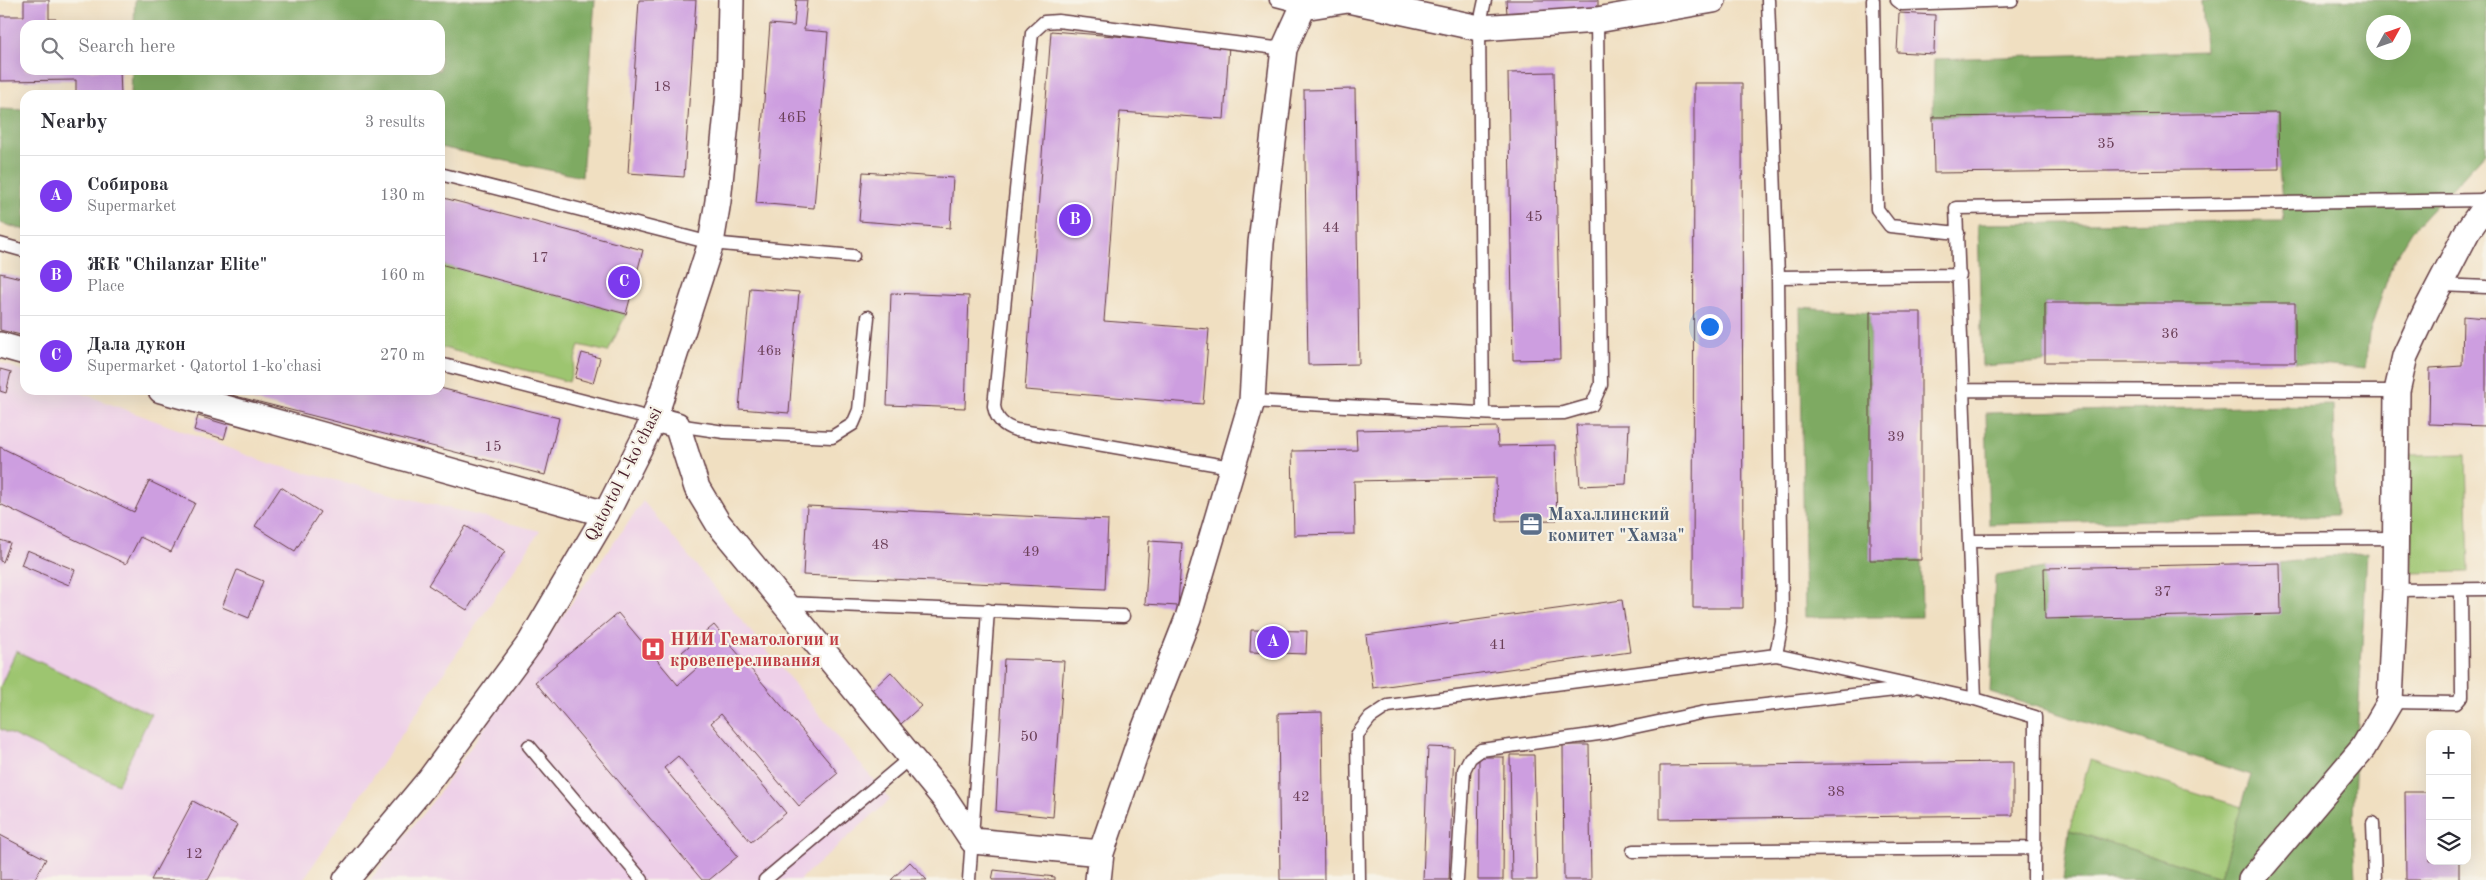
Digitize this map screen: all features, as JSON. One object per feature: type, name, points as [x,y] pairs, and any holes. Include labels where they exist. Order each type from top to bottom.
[{"type":"street","name":"Qatortol 1-ko'chasi","points":[[346,880],[430,779],[530,643],[606,514],[666,422],[711,243],[719,192],[729,93],[731,0]]},
{"type":"street","points":[[1098,880],[1101,853],[1140,740],[1188,618],[1252,401],[1260,244],[1284,49],[1302,7],[1348,0],[1479,28],[1597,20],[1713,0]]},
{"type":"street","points":[[2251,880],[2363,748],[2390,702],[2395,590],[2397,391],[2405,356],[2467,232],[2486,205]]},
{"type":"street","points":[[0,345],[20,351]]},
{"type":"street","points":[[178,395],[606,514]]},
{"type":"street","points":[[666,422],[697,488],[718,523],[945,799],[973,842],[1101,853]]},
{"type":"lane","points":[[1276,0],[1302,7]]},
{"type":"lane","points":[[1483,413],[1479,28],[1485,0]]},
{"type":"lane","points":[[1768,0],[1778,277],[1782,622],[1776,655]]},
{"type":"lane","points":[[1873,0],[1877,209],[1890,226],[1958,233]]},
{"type":"lane","points":[[1897,0],[1902,4],[2012,0]]},
{"type":"lane","points":[[1252,401],[1483,413],[1564,412],[1592,405],[1601,385],[1597,20]]},
{"type":"lane","points":[[1231,467],[1016,430],[1007,427],[995,414],[994,406],[1032,33],[1044,22],[1058,21],[1284,49]]},
{"type":"lane","points":[[445,175],[711,243],[853,256]]},
{"type":"lane","points":[[1975,699],[1956,208],[2486,200]]},
{"type":"lane","points":[[0,244],[20,250]]},
{"type":"lane","points":[[1778,277],[1960,275]]},
{"type":"lane","points":[[2441,285],[2486,287]]},
{"type":"lane","points":[[445,365],[666,422],[724,432],[832,437],[853,424],[859,410],[868,317]]},
{"type":"lane","points":[[1964,390],[2397,391]]},
{"type":"lane","points":[[1969,541],[2395,538]]},
{"type":"lane","points":[[2395,590],[2486,589]]},
{"type":"lane","points":[[2390,702],[2456,704],[2460,701],[2462,696],[2460,590]]},
{"type":"lane","points":[[785,603],[1123,616]]},
{"type":"lane","points":[[968,880],[973,842],[988,610]]},
{"type":"lane","points":[[1358,880],[1358,735],[1370,718],[1388,706],[1776,655],[1975,699],[2035,717],[2034,880]]},
{"type":"lane","points":[[1457,880],[1464,770],[1470,758],[1481,750],[1606,732],[1705,712],[1922,687]]},
{"type":"lane","points":[[529,746],[642,880]]},
{"type":"lane","points":[[766,880],[911,757]]},
{"type":"lane","points":[[2373,823],[2375,880]]},
{"type":"lane","points":[[1634,851],[2034,848]]},
{"type":"shaded area","points":[[0,362],[20,370],[20,395],[86,395],[271,464],[540,531],[303,880],[0,880]]},
{"type":"shaded area","name":"НИИ Гематологии и кровепереливания","points":[[643,501],[890,800],[799,880],[370,880],[436,797]]},
{"type":"green space","points":[[135,0],[595,0],[582,177],[445,148],[445,90],[131,90],[132,75],[445,75],[445,20],[134,20]]},
{"type":"green space","points":[[2202,0],[2486,0],[2486,152],[2412,231],[2393,262],[2369,334],[2365,368],[2295,362],[2295,304],[2045,303],[2045,362],[1982,366],[1978,224],[2284,221],[2279,169],[2278,113],[1933,117],[1934,59],[2205,51]]},
{"type":"green space","points":[[0,109],[20,110],[20,229],[0,223]]},
{"type":"green space","points":[[445,265],[626,314],[608,352],[579,345],[569,382],[445,348]]},
{"type":"green space","points":[[1800,307],[1870,312],[1870,559],[1921,560],[1922,617],[1805,617]]},
{"type":"green space","points":[[2333,405],[2336,516],[1989,524],[1986,413]]},
{"type":"green space","points":[[2466,454],[2469,572],[2412,573],[2409,455]]},
{"type":"green space","points":[[2367,552],[2353,815],[2356,880],[2063,880],[2069,830],[2220,877],[2251,775],[1990,692],[1995,576],[2044,568],[2281,614],[2280,563]]},
{"type":"green space","points":[[16,651],[151,714],[118,784],[0,729],[0,687]]},
{"type":"green space","points":[[2090,760],[2242,807],[2220,877],[2069,830]]},
{"type":"building","points":[[24,0],[49,0],[49,19],[56,20],[20,20],[20,75],[120,75],[121,90],[76,90],[76,80],[0,81],[0,16],[24,16]]},
{"type":"building","points":[[639,0],[696,0],[684,177],[628,173]]},
{"type":"building","points":[[796,0],[807,0],[804,30],[828,32],[814,208],[756,203],[770,24],[794,26]]},
{"type":"building","points":[[1506,0],[1598,0],[1598,11],[1507,14]]},
{"type":"building","points":[[1899,13],[1935,15],[1934,54],[1897,52]]},
{"type":"building","points":[[1051,31],[1229,45],[1224,119],[1120,112],[1104,321],[1209,329],[1203,404],[1025,390]]},
{"type":"building","points":[[1554,72],[1560,359],[1513,360],[1508,73]]},
{"type":"building","points":[[1694,83],[1742,83],[1743,608],[1693,608]]},
{"type":"building","points":[[1355,89],[1359,364],[1308,365],[1304,90]]},
{"type":"building","points":[[2278,113],[2279,169],[1934,173],[1933,117]]},
{"type":"building","points":[[863,172],[953,178],[950,228],[859,221]]},
{"type":"building","points":[[445,198],[643,250],[626,314],[445,265]]},
{"type":"building","points":[[0,273],[20,278],[20,335],[0,330]]},
{"type":"building","points":[[750,288],[799,292],[789,413],[739,409]]},
{"type":"building","points":[[891,293],[969,296],[965,408],[887,405]]},
{"type":"building","points":[[2045,303],[2295,303],[2295,362],[2045,362]]},
{"type":"building","points":[[1870,312],[1921,312],[1921,560],[1870,560]]},
{"type":"building","points":[[2463,316],[2486,318],[2486,426],[2429,424],[2430,368],[2462,366]]},
{"type":"building","points":[[582,353],[600,358],[593,383],[575,378]]},
{"type":"building","points":[[0,369],[11,372],[6,393],[0,391]]},
{"type":"building","points":[[445,389],[559,418],[545,475],[232,395],[445,395]]},
{"type":"building","points":[[198,416],[228,425],[224,439],[194,430]]},
{"type":"building","points":[[1576,425],[1629,425],[1626,484],[1580,486]]},
{"type":"building","points":[[1497,427],[1498,446],[1555,445],[1557,520],[1497,521],[1496,478],[1354,481],[1355,534],[1294,535],[1292,451],[1357,450],[1356,430]]},
{"type":"building","points":[[0,447],[134,512],[149,481],[195,503],[171,552],[140,537],[126,564],[0,504]]},
{"type":"building","points":[[281,487],[320,512],[295,551],[255,526]]},
{"type":"building","points":[[807,506],[1108,520],[1105,589],[803,575]]},
{"type":"building","points":[[466,526],[505,551],[467,610],[428,585]]},
{"type":"building","points":[[0,540],[10,543],[3,562],[0,561]]},
{"type":"building","points":[[1149,541],[1182,543],[1178,606],[1145,604]]},
{"type":"building","points":[[27,550],[75,570],[69,585],[21,565]]},
{"type":"building","points":[[2280,563],[2281,614],[2045,619],[2044,568]]},
{"type":"building","points":[[237,570],[263,581],[249,618],[222,607]]},
{"type":"building","points":[[1622,600],[1630,652],[1373,688],[1366,635]]},
{"type":"building","points":[[618,613],[678,685],[696,669],[682,652],[714,625],[838,773],[799,806],[721,714],[711,723],[786,813],[751,842],[678,756],[664,768],[738,856],[709,880],[702,880],[535,682]]},
{"type":"building","points":[[1251,630],[1307,631],[1306,654],[1250,652]]},
{"type":"building","points":[[1004,659],[1064,661],[1053,817],[996,811]]},
{"type":"building","points":[[891,672],[921,706],[901,724],[871,691]]},
{"type":"building","points":[[1322,712],[1324,880],[1280,880],[1278,713]]},
{"type":"building","points":[[1563,745],[1589,745],[1591,880],[1564,880]]},
{"type":"building","points":[[1428,747],[1454,748],[1449,880],[1423,880]]},
{"type":"building","points":[[1510,755],[1534,755],[1537,880],[1512,880]]},
{"type":"building","points":[[1479,757],[1504,757],[1503,880],[1478,880]]},
{"type":"building","points":[[2013,762],[2013,815],[1660,819],[1660,766]]},
{"type":"building","points":[[2405,792],[2426,792],[2426,865],[2459,865],[2459,880],[2406,880]]},
{"type":"building","points":[[193,801],[237,825],[208,880],[151,880]]},
{"type":"building","points":[[0,835],[46,859],[34,880],[0,880]]},
{"type":"building","points":[[910,862],[927,880],[891,880]]},
{"type":"building","points":[[994,870],[1055,877],[1055,880],[992,880]]},
{"type":"place","name":"ЖК \"Chilanzar Elite\"","points":[[1075,220]]},
{"type":"place","name":"Дала дукон","points":[[624,282]]},
{"type":"place","name":"Махаллинский комитет \"Хамза\"","points":[[1531,524]]},
{"type":"place","name":"Собирова","points":[[1273,642]]},
{"type":"place","name":"НИИ Гематологии и кровепереливания","points":[[653,649]]}]
